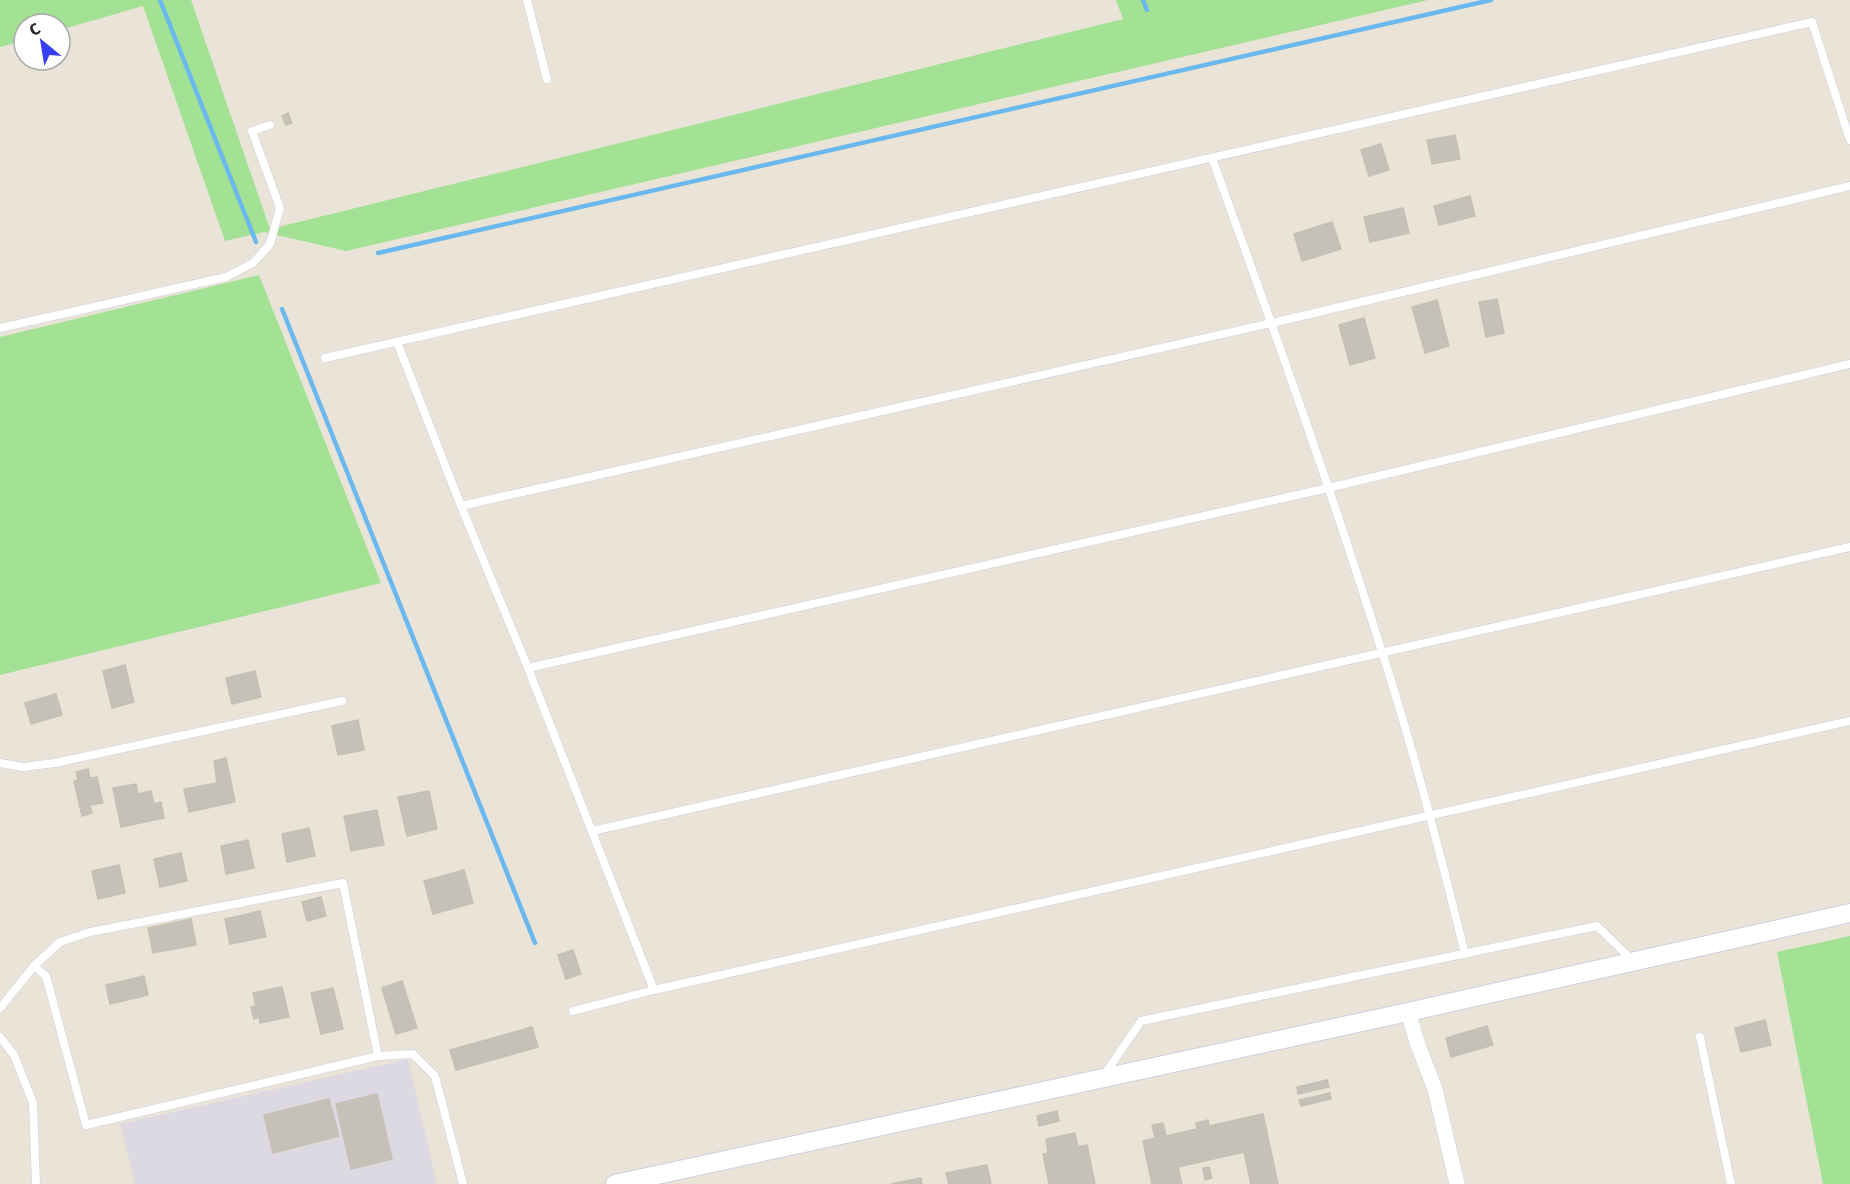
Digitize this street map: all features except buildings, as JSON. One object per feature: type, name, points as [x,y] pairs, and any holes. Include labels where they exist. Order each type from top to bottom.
[{"type":"street","points":[[615,1184],[1408,1012],[1850,913]]},
{"type":"street","points":[[1408,1012],[1435,1089],[1457,1184]]},
{"type":"lane","points":[[527,0],[547,79]]},
{"type":"lane","points":[[325,358],[1812,22],[1850,140]]},
{"type":"lane","points":[[0,328],[226,277],[253,263],[270,244],[280,208],[252,131],[270,125]]},
{"type":"lane","points":[[1212,158],[1272,324],[1382,652],[1430,815],[1465,954]]},
{"type":"lane","points":[[461,506],[1272,324],[1850,186]]},
{"type":"lane","points":[[397,342],[654,990]]},
{"type":"lane","points":[[528,668],[1328,488],[1850,364]]},
{"type":"lane","points":[[592,831],[1850,547]]},
{"type":"lane","points":[[0,763],[24,767],[55,763],[342,701]]},
{"type":"lane","points":[[573,1011],[654,990],[1850,721]]},
{"type":"lane","points":[[0,1008],[34,966],[60,942],[90,932],[343,883],[378,1056]]},
{"type":"lane","points":[[1103,1078],[1141,1022],[1597,926],[1633,962]]},
{"type":"lane","points":[[34,966],[46,976],[86,1125],[378,1056],[413,1054],[435,1076],[463,1184]]},
{"type":"lane","points":[[1700,1036],[1731,1184]]},
{"type":"lane","points":[[0,1037],[14,1055],[33,1103],[36,1184]]},
{"type":"shaded area","points":[[408,1059],[437,1184],[135,1184],[120,1124]]},
{"type":"green space","points":[[0,0],[191,0],[270,229],[1123,19],[1116,0],[1428,0],[346,251],[264,232],[225,241],[143,6],[72,27],[72,12],[12,12],[12,44],[0,47]]},
{"type":"green space","points":[[259,275],[381,583],[0,675],[0,337]]},
{"type":"green space","points":[[1850,936],[1850,1184],[1823,1184],[1777,952]]},
{"type":"waterway","points":[[160,0],[256,242]]},
{"type":"waterway","points":[[1143,0],[1147,10]]},
{"type":"waterway","points":[[378,253],[1491,0]]},
{"type":"waterway","points":[[282,309],[535,943]]}]
